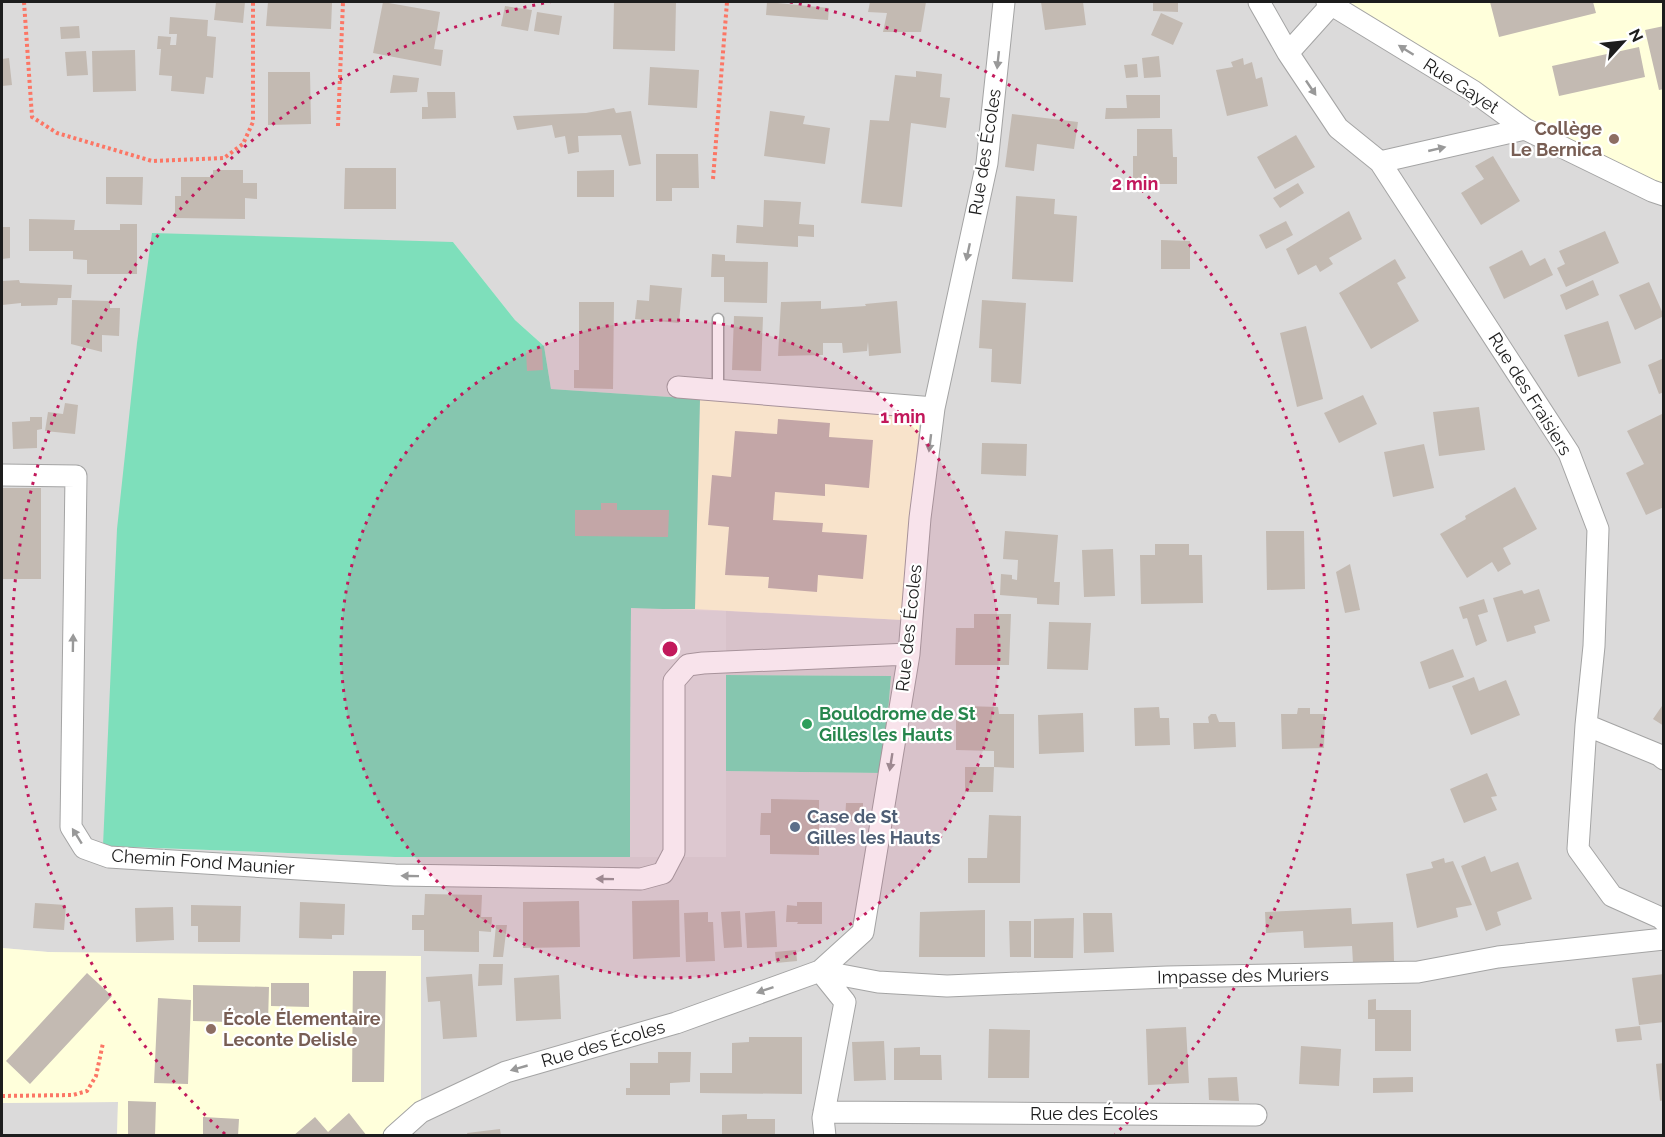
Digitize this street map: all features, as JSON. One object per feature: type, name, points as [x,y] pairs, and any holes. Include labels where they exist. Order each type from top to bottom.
[{"type":"street","name":"Rue des Écoles","points":[[394,1136],[421,1112],[506,1072],[676,1023],[820,971],[863,932],[909,654],[920,518],[934,408],[987,163],[1005,2]]},
{"type":"street","name":"Rue des Fraisiers","points":[[1259,2],[1288,53],[1338,128],[1380,162],[1569,453],[1598,529],[1594,646],[1578,849],[1612,896],[1663,923]]},
{"type":"street","points":[[1288,53],[1331,2]]},
{"type":"street","name":"Rue Gayet","points":[[1331,2],[1473,91],[1525,129],[1664,195]]},
{"type":"street","points":[[1380,162],[1525,129]]},
{"type":"street","points":[[678,387],[934,408]]},
{"type":"street","name":"Chemin Fond Maunier","points":[[2,475],[76,477],[71,827],[84,848],[110,857],[395,875],[641,879],[663,873],[674,852],[674,681],[688,665],[909,654]]},
{"type":"street","points":[[1586,725],[1664,759]]},
{"type":"street","name":"Impasse des Muriers","points":[[820,971],[878,982],[947,986],[1167,977],[1418,972],[1663,923]]},
{"type":"street","points":[[820,971],[845,1002],[824,1112],[825,1136]]},
{"type":"street","name":"Rue des Écoles","points":[[824,1112],[1256,1115]]},
{"type":"lane","points":[[718,319],[718,391]]},
{"type":"path","points":[[24,2],[32,117],[57,133],[152,161],[224,158],[243,144],[253,122],[253,2]]},
{"type":"path","points":[[338,126],[343,2]]},
{"type":"path","points":[[713,179],[727,2]]},
{"type":"path","points":[[2,1096],[73,1095],[87,1091],[96,1076],[103,1043]]},
{"type":"shaded area","points":[[2,2],[1663,2],[1663,1135],[394,1135],[48,952],[2,948]],"holes":[[[453,242],[515,320],[544,346],[551,389],[700,399],[903,620],[726,611],[726,675],[891,676],[883,773],[726,771],[726,857],[395,857],[104,846]]]},
{"type":"shaded area","name":"Collège Le Bernica","points":[[1340,2],[1663,2],[1663,193],[1477,88]]},
{"type":"shaded area","points":[[700,399],[920,415],[903,620],[695,609]]},
{"type":"shaded area","points":[[631,608],[726,611],[726,857],[630,857]]},
{"type":"shaded area","name":"École Élementaire Leconte Delisle","points":[[2,948],[48,952],[421,956],[421,1112],[394,1135],[117,1136],[118,1102],[2,1103]]},
{"type":"shaded area","points":[[118,1102],[117,1135],[2,1135],[2,1103]]},
{"type":"green space","points":[[152,233],[453,242],[515,320],[544,346],[551,389],[700,399],[695,609],[631,609],[630,857],[395,857],[103,846],[117,529],[137,343]]},
{"type":"green space","name":"Boulodrome de St Gilles les Hauts","points":[[726,675],[891,676],[883,773],[726,771]]},
{"type":"building","points":[[216,2],[245,2],[243,23],[214,20]]},
{"type":"building","points":[[268,2],[332,3],[331,29],[266,26]]},
{"type":"building","points":[[383,2],[440,12],[434,49],[443,50],[441,66],[373,53]]},
{"type":"building","points":[[614,2],[676,2],[675,51],[613,49]]},
{"type":"building","points":[[767,2],[829,8],[828,20],[766,15]]},
{"type":"building","points":[[870,2],[926,2],[921,32],[883,32],[887,13],[868,12]]},
{"type":"building","points":[[1041,2],[1083,2],[1086,25],[1045,30]]},
{"type":"building","points":[[1153,2],[1178,2],[1178,12],[1153,11]]},
{"type":"building","points":[[1490,2],[1593,2],[1596,13],[1499,37]]},
{"type":"building","points":[[505,6],[532,10],[528,31],[501,26]]},
{"type":"building","points":[[537,12],[562,16],[559,35],[534,31]]},
{"type":"building","points":[[1161,13],[1183,23],[1173,45],[1151,35]]},
{"type":"building","points":[[170,17],[208,20],[207,36],[216,37],[213,78],[206,77],[204,94],[171,91],[172,76],[159,75],[161,49],[157,49],[158,36],[171,37],[170,45],[176,45],[177,34],[169,34]]},
{"type":"building","points":[[79,26],[80,38],[61,39],[60,27]]},
{"type":"building","points":[[1664,26],[1664,89],[1659,90],[1645,30]]},
{"type":"building","points":[[1639,47],[1645,77],[1559,96],[1552,66]]},
{"type":"building","points":[[135,50],[136,91],[93,92],[92,51]]},
{"type":"building","points":[[86,51],[88,75],[67,76],[65,52]]},
{"type":"building","points":[[1159,56],[1161,77],[1144,78],[1142,58]]},
{"type":"building","points":[[9,58],[12,85],[2,86],[2,59]]},
{"type":"building","points":[[1243,58],[1244,65],[1252,62],[1256,79],[1262,77],[1268,106],[1227,116],[1216,70],[1233,67],[1231,62]]},
{"type":"building","points":[[1137,64],[1138,77],[1126,78],[1124,65]]},
{"type":"building","points":[[650,67],[699,70],[697,108],[648,105]]},
{"type":"building","points":[[916,71],[942,74],[940,97],[950,98],[946,128],[911,123],[902,207],[861,203],[870,120],[889,121],[895,75],[916,77]]},
{"type":"building","points":[[268,72],[310,72],[311,124],[268,125]]},
{"type":"building","points":[[393,75],[419,78],[417,92],[390,93]]},
{"type":"building","points":[[427,92],[455,92],[456,118],[422,119],[422,107],[428,107]]},
{"type":"building","points":[[1126,95],[1160,95],[1160,118],[1105,119],[1106,108],[1127,108]]},
{"type":"building","points":[[614,108],[616,113],[631,111],[641,164],[629,166],[621,135],[578,136],[579,152],[568,154],[565,136],[555,138],[552,125],[517,130],[513,116],[586,113]]},
{"type":"building","points":[[770,111],[805,116],[803,124],[830,128],[825,164],[764,156]]},
{"type":"building","points":[[1012,114],[1078,122],[1074,149],[1037,144],[1034,171],[1005,167]]},
{"type":"building","points":[[1137,129],[1172,129],[1173,157],[1177,157],[1177,184],[1133,184],[1133,156],[1137,156]]},
{"type":"building","points":[[1296,135],[1315,167],[1275,189],[1257,157]]},
{"type":"building","points":[[656,154],[698,154],[699,188],[672,188],[672,201],[656,201]]},
{"type":"building","points":[[1493,156],[1520,201],[1481,225],[1461,193],[1484,179],[1475,166]]},
{"type":"building","points":[[345,168],[396,168],[396,209],[344,209]]},
{"type":"building","points":[[213,170],[243,170],[243,183],[257,183],[257,199],[245,198],[245,219],[175,218],[175,196],[181,196],[181,177],[213,177]]},
{"type":"building","points":[[614,170],[614,197],[577,197],[577,171]]},
{"type":"building","points":[[106,177],[143,177],[142,205],[106,204]]},
{"type":"building","points":[[1298,183],[1304,193],[1280,208],[1273,198]]},
{"type":"building","points":[[1016,196],[1055,199],[1054,214],[1077,216],[1073,282],[1012,279]]},
{"type":"building","points":[[764,200],[801,202],[799,224],[814,225],[814,237],[798,236],[798,247],[736,243],[737,225],[763,227]]},
{"type":"building","points":[[1349,211],[1362,239],[1329,258],[1333,264],[1320,272],[1316,265],[1298,275],[1286,249]]},
{"type":"building","points":[[29,219],[75,220],[74,230],[120,230],[120,224],[137,224],[137,274],[87,274],[87,260],[73,259],[73,251],[29,251]]},
{"type":"building","points":[[1286,221],[1293,235],[1266,249],[1259,235]]},
{"type":"building","points":[[2,227],[10,227],[10,258],[2,259]]},
{"type":"building","points":[[1605,231],[1619,263],[1566,287],[1557,268],[1565,264],[1559,251]]},
{"type":"building","points":[[1161,240],[1190,241],[1190,269],[1161,269]]},
{"type":"building","points":[[1522,250],[1530,266],[1545,258],[1553,275],[1504,299],[1489,267]]},
{"type":"building","points":[[712,254],[725,255],[725,261],[768,262],[767,303],[724,302],[724,277],[711,277]]},
{"type":"building","points":[[1395,259],[1406,278],[1397,283],[1419,321],[1371,349],[1339,293]]},
{"type":"building","points":[[19,280],[20,283],[72,285],[71,298],[58,298],[57,305],[21,306],[21,303],[2,305],[2,281]]},
{"type":"building","points":[[1593,280],[1599,295],[1566,310],[1560,295]]},
{"type":"building","points":[[1649,282],[1664,316],[1635,330],[1619,295]]},
{"type":"building","points":[[650,285],[682,288],[679,323],[635,319],[637,300],[649,301]]},
{"type":"building","points":[[72,300],[110,301],[110,308],[120,308],[119,336],[102,335],[102,352],[71,344]]},
{"type":"building","points":[[982,300],[1026,303],[1021,384],[991,382],[992,349],[979,348]]},
{"type":"building","points":[[821,301],[821,309],[897,301],[901,353],[869,356],[868,342],[867,351],[843,353],[842,343],[823,343],[823,355],[778,356],[781,302]]},
{"type":"building","points":[[579,302],[614,302],[613,389],[574,388],[574,370],[579,370]]},
{"type":"building","points":[[734,316],[763,317],[761,371],[732,370]]},
{"type":"building","points":[[1608,321],[1621,363],[1578,377],[1564,335]]},
{"type":"building","points":[[1306,326],[1323,399],[1297,407],[1280,333]]},
{"type":"building","points":[[542,349],[543,370],[527,371],[526,350]]},
{"type":"building","points":[[1664,358],[1664,392],[1659,394],[1648,365]]},
{"type":"building","points":[[1363,395],[1377,424],[1339,443],[1324,413]]},
{"type":"building","points":[[65,403],[78,405],[75,434],[45,431],[48,412],[63,414]]},
{"type":"building","points":[[1479,407],[1485,450],[1439,456],[1433,412]]},
{"type":"building","points":[[1662,414],[1664,418],[1664,507],[1646,515],[1626,473],[1644,464],[1627,431]]},
{"type":"building","points":[[30,417],[42,417],[42,429],[37,430],[37,448],[13,449],[12,422],[30,421]]},
{"type":"building","points":[[778,419],[830,423],[829,437],[873,440],[869,488],[825,484],[825,496],[775,492],[773,520],[823,523],[822,532],[867,535],[863,579],[818,575],[817,592],[768,588],[769,577],[725,575],[729,527],[708,525],[712,475],[731,477],[735,431],[777,434]]},
{"type":"building","points":[[982,443],[1027,444],[1026,476],[981,474]]},
{"type":"building","points":[[1424,444],[1434,488],[1393,497],[1384,452]]},
{"type":"building","points":[[1515,487],[1537,529],[1503,548],[1511,564],[1498,572],[1492,562],[1467,578],[1440,534],[1466,519],[1465,516]]},
{"type":"building","points":[[2,488],[41,488],[41,579],[2,579]]},
{"type":"building","points":[[601,503],[617,503],[617,510],[669,510],[668,537],[575,536],[575,510],[601,510]]},
{"type":"building","points":[[1005,531],[1058,535],[1054,582],[1060,582],[1059,605],[1037,604],[1037,598],[1000,595],[1001,574],[1012,575],[1012,579],[1017,580],[1018,560],[1003,559]]},
{"type":"building","points":[[1266,531],[1304,531],[1305,589],[1267,590]]},
{"type":"building","points":[[1155,544],[1189,544],[1189,555],[1202,555],[1203,603],[1141,604],[1140,555],[1155,555]]},
{"type":"building","points":[[1113,549],[1115,596],[1084,597],[1082,550]]},
{"type":"building","points":[[1350,564],[1360,610],[1345,613],[1336,572]]},
{"type":"building","points":[[1539,589],[1550,621],[1534,626],[1536,633],[1507,642],[1493,598],[1522,590],[1524,594]]},
{"type":"building","points":[[1484,599],[1488,612],[1478,615],[1487,641],[1476,646],[1467,618],[1463,619],[1459,607]]},
{"type":"building","points":[[974,614],[1011,614],[1009,665],[955,665],[956,628],[974,628]]},
{"type":"building","points":[[1049,622],[1091,623],[1088,670],[1047,669]]},
{"type":"building","points":[[1453,649],[1464,677],[1429,689],[1420,662]]},
{"type":"building","points":[[1474,677],[1479,691],[1506,680],[1520,715],[1471,735],[1452,686]]},
{"type":"building","points":[[1664,703],[1664,726],[1653,719]]},
{"type":"building","points":[[964,706],[998,707],[999,714],[1014,714],[1014,768],[994,767],[994,751],[956,750],[956,720],[964,720]]},
{"type":"building","points":[[1159,707],[1160,718],[1169,718],[1170,745],[1135,746],[1134,708]]},
{"type":"building","points":[[1298,708],[1310,708],[1310,714],[1325,714],[1324,748],[1282,749],[1281,714],[1297,714]]},
{"type":"building","points":[[1083,713],[1084,752],[1039,754],[1038,715]]},
{"type":"building","points":[[1216,714],[1219,722],[1235,722],[1236,747],[1194,749],[1193,723],[1209,723],[1208,717]]},
{"type":"building","points":[[965,767],[994,767],[993,792],[965,792]]},
{"type":"building","points":[[1487,773],[1497,796],[1491,797],[1497,810],[1464,823],[1450,789]]},
{"type":"building","points":[[771,799],[819,800],[819,855],[770,854],[770,835],[760,835],[761,813],[771,813]]},
{"type":"building","points":[[846,803],[863,803],[863,821],[845,821]]},
{"type":"building","points":[[989,815],[1021,816],[1020,883],[968,883],[968,858],[987,858]]},
{"type":"building","points":[[1485,856],[1491,872],[1518,862],[1532,899],[1497,912],[1501,925],[1486,931],[1461,866]]},
{"type":"building","points":[[1444,858],[1445,863],[1453,861],[1472,905],[1456,908],[1458,917],[1417,928],[1406,874],[1433,868],[1431,862]]},
{"type":"building","points":[[425,894],[482,895],[481,917],[492,917],[491,932],[479,931],[479,952],[424,951],[424,930],[412,930],[412,915],[424,915]]},
{"type":"building","points":[[679,900],[680,957],[633,959],[632,901]]},
{"type":"building","points":[[579,901],[580,947],[523,948],[523,902]]},
{"type":"building","points":[[300,902],[345,904],[344,935],[332,935],[332,939],[299,938]]},
{"type":"building","points":[[797,902],[822,902],[822,924],[786,922],[787,905],[797,906]]},
{"type":"building","points":[[35,903],[66,905],[64,930],[33,928]]},
{"type":"building","points":[[191,905],[241,906],[240,942],[198,942],[198,926],[191,926]]},
{"type":"building","points":[[173,907],[174,940],[136,942],[135,908]]},
{"type":"building","points":[[1351,908],[1352,924],[1393,922],[1394,961],[1353,963],[1352,946],[1304,948],[1303,931],[1266,933],[1265,912]]},
{"type":"building","points":[[985,910],[985,957],[919,957],[920,912]]},
{"type":"building","points":[[740,911],[742,947],[724,948],[721,912]]},
{"type":"building","points":[[775,911],[777,947],[747,948],[745,913]]},
{"type":"building","points":[[708,912],[708,922],[713,922],[715,961],[686,962],[684,913]]},
{"type":"building","points":[[1083,913],[1112,913],[1114,952],[1084,953]]},
{"type":"building","points":[[1074,918],[1073,958],[1034,958],[1034,919]]},
{"type":"building","points":[[1009,921],[1031,921],[1031,957],[1010,957]]},
{"type":"building","points":[[496,925],[507,925],[503,957],[493,957]]},
{"type":"building","points":[[796,950],[797,961],[776,963],[775,952]]},
{"type":"building","points":[[479,964],[503,964],[502,985],[478,986]]},
{"type":"building","points":[[353,971],[386,971],[384,1082],[352,1082]]},
{"type":"building","points":[[87,973],[112,996],[30,1084],[6,1061]]},
{"type":"building","points":[[472,974],[477,1037],[443,1039],[440,1001],[428,1002],[426,977]]},
{"type":"building","points":[[1664,974],[1664,1022],[1639,1025],[1632,978]]},
{"type":"building","points":[[559,975],[561,1019],[516,1021],[514,978]]},
{"type":"building","points":[[271,983],[309,983],[309,1007],[271,1006]]},
{"type":"building","points":[[193,985],[269,987],[268,1023],[193,1021]]},
{"type":"building","points":[[158,998],[191,1000],[188,1084],[154,1083]]},
{"type":"building","points":[[1376,999],[1376,1010],[1411,1010],[1411,1051],[1375,1051],[1375,1019],[1368,1019],[1368,1000]]},
{"type":"building","points":[[1640,1026],[1642,1040],[1617,1042],[1615,1029]]},
{"type":"building","points":[[1186,1027],[1189,1083],[1148,1085],[1146,1029]]},
{"type":"building","points":[[989,1029],[1030,1030],[1029,1078],[988,1078]]},
{"type":"building","points":[[749,1037],[802,1037],[802,1094],[700,1093],[700,1073],[732,1073],[732,1043],[749,1042]]},
{"type":"building","points":[[884,1041],[886,1080],[854,1081],[852,1042]]},
{"type":"building","points":[[1301,1046],[1341,1049],[1339,1086],[1299,1084]]},
{"type":"building","points":[[920,1047],[920,1055],[941,1055],[942,1080],[894,1080],[894,1048]]},
{"type":"building","points":[[658,1052],[691,1052],[690,1082],[670,1083],[670,1095],[626,1095],[626,1088],[630,1088],[630,1063],[658,1063]]},
{"type":"building","points":[[1664,1063],[1664,1100],[1660,1101],[1656,1064]]},
{"type":"building","points":[[1237,1077],[1239,1101],[1209,1100],[1208,1078]]},
{"type":"building","points":[[1413,1077],[1413,1092],[1373,1093],[1373,1078]]},
{"type":"building","points":[[128,1101],[156,1102],[155,1136],[128,1136]]},
{"type":"building","points":[[349,1113],[367,1136],[293,1136],[315,1117],[328,1132]]},
{"type":"building","points":[[747,1114],[747,1119],[775,1119],[775,1136],[722,1136],[722,1115]]},
{"type":"building","points":[[203,1117],[239,1119],[238,1136],[203,1136]]},
{"type":"building","points":[[500,1129],[501,1136],[468,1136],[467,1133]]},
{"type":"place","name":"Collège Le Bernica","points":[[1614,139]]},
{"type":"place","name":"Boulodrome de St Gilles les Hauts","points":[[807,724]]},
{"type":"place","name":"Case de St Gilles les Hauts","points":[[795,827]]},
{"type":"place","name":"École Élementaire Leconte Delisle","points":[[211,1029]]}]
